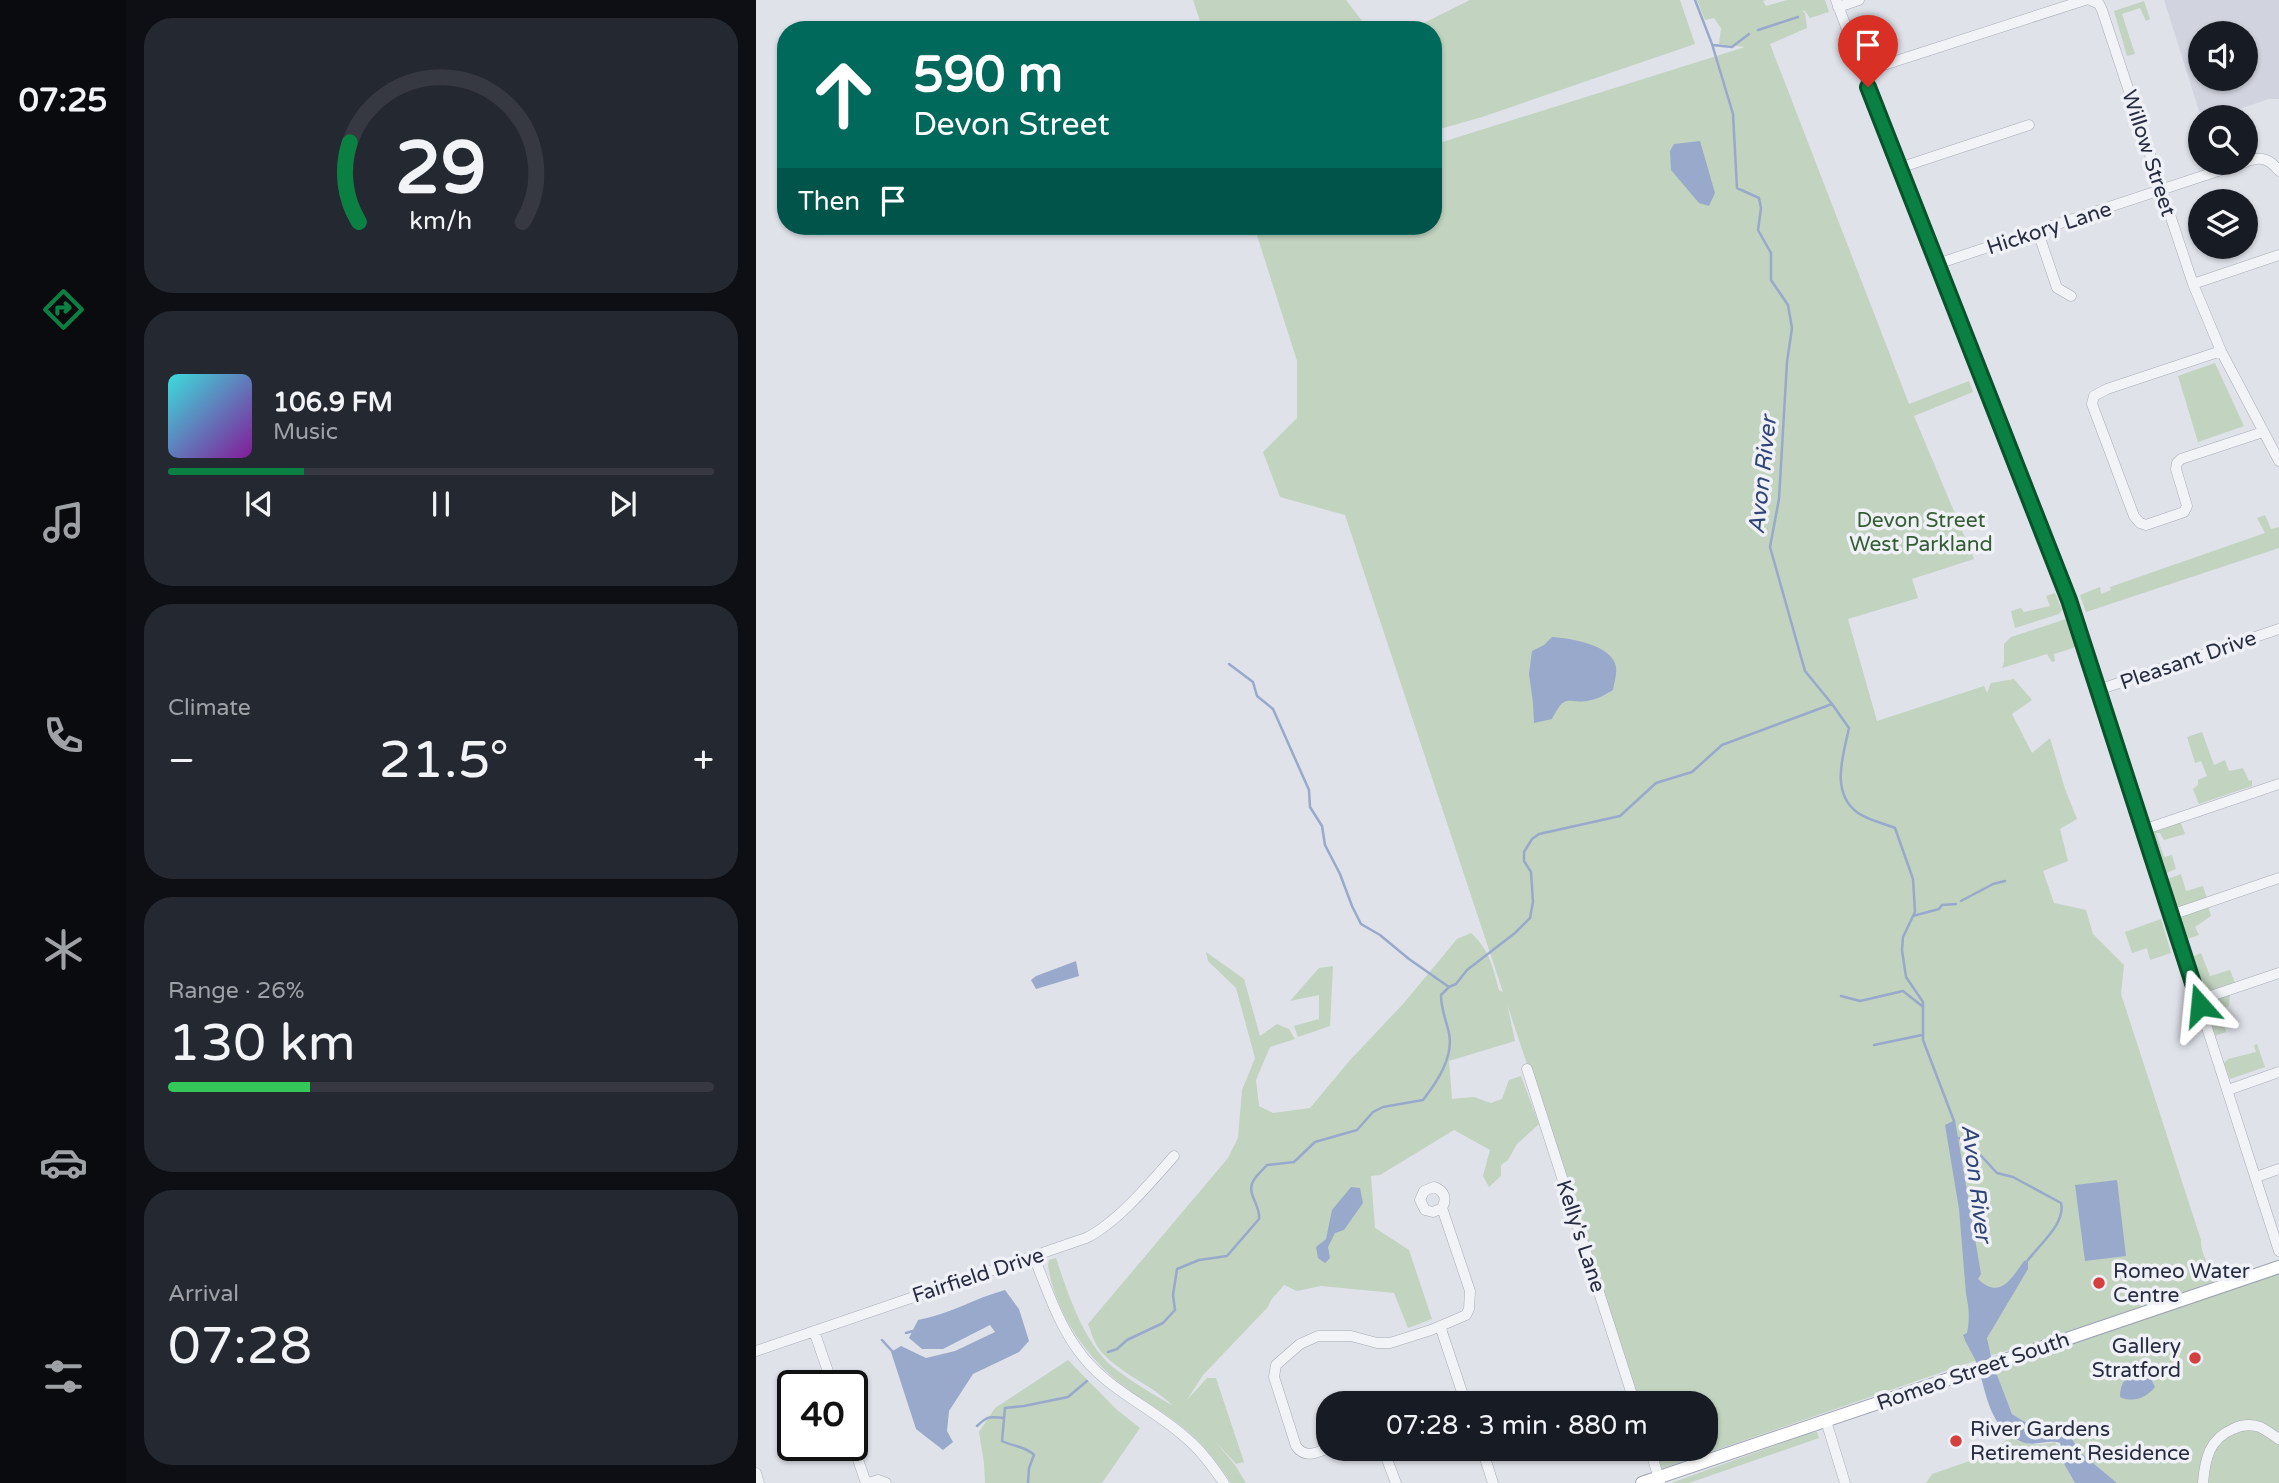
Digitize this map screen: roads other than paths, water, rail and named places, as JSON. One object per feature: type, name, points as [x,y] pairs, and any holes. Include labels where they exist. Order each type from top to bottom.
[{"type":"main road","name":"Romeo Street South","points":[[1643,1483],[1659,1480],[2279,1267]]},
{"type":"street","points":[[1859,0],[1837,4],[2069,600],[2279,1251]]},
{"type":"street","name":"Willow Street","points":[[1862,72],[2087,0],[2099,4],[2193,284],[2221,351],[2279,461]]},
{"type":"street","points":[[1899,167],[2029,125]]},
{"type":"street","points":[[2258,157],[2270,160],[2279,171]]},
{"type":"street","name":"Hickory Lane","points":[[1937,264],[2207,175]]},
{"type":"street","points":[[2038,232],[2057,288],[2071,296]]},
{"type":"street","points":[[2193,284],[2279,255]]},
{"type":"street","points":[[2221,351],[2107,389],[2094,396],[2093,407],[2134,516],[2146,525],[2184,512],[2187,506],[2176,469],[2177,463],[2263,432]]},
{"type":"street","name":"Pleasant Drive","points":[[2098,690],[2279,629]]},
{"type":"street","points":[[2143,830],[2279,784]]},
{"type":"street","points":[[2171,915],[2279,878]]},
{"type":"street","points":[[2199,1000],[2279,973]]},
{"type":"street","name":"Kelly's Lane","points":[[1527,1069],[1631,1391]]},
{"type":"street","points":[[2228,1090],[2279,1072]]},
{"type":"street","name":"Fairfield Drive","points":[[756,1351],[1034,1257],[1097,1232],[1112,1221],[1174,1156]]},
{"type":"street","points":[[2256,1177],[2279,1168]]},
{"type":"street","points":[[1316,1453],[1310,1455],[1301,1452],[1296,1446],[1274,1377],[1276,1365],[1300,1344],[1318,1336],[1351,1335],[1377,1343],[1390,1343],[1466,1315],[1471,1300],[1469,1288],[1442,1208]]},
{"type":"street","points":[[1034,1257],[1053,1304],[1085,1359],[1127,1397],[1185,1437],[1224,1483]]},
{"type":"street","points":[[1440,1326],[1462,1391]]},
{"type":"street","points":[[814,1331],[827,1370]]},
{"type":"street","points":[[1826,1421],[1845,1483]]},
{"type":"street","points":[[2203,1483],[2211,1446],[2221,1434],[2250,1425],[2261,1427],[2279,1438]]},
{"type":"street","points":[[859,1461],[867,1483],[878,1480],[886,1483]]},
{"type":"street","points":[[1388,1461],[1396,1483]]},
{"type":"street","points":[[1486,1461],[1493,1483]]},
{"type":"street","points":[[1653,1461],[1659,1480]]},
{"type":"street","points":[[756,1473],[759,1483]]},
{"type":"water","points":[[1700,141],[1715,193],[1709,206],[1699,203],[1671,170],[1670,151],[1674,144]]},
{"type":"water","points":[[1552,637],[1599,648],[1613,659],[1616,676],[1613,690],[1594,699],[1565,702],[1552,719],[1534,723],[1529,674],[1532,651]]},
{"type":"water","points":[[1076,961],[1079,976],[1036,989],[1031,980],[1036,976]]},
{"type":"water","name":"Avon River","points":[[1955,1120],[1981,1274],[1978,1279],[1993,1288],[1999,1287],[2010,1280],[2024,1261],[2028,1260],[2028,1269],[1987,1338],[1994,1371],[2012,1414],[2025,1422],[2070,1436],[2081,1453],[2117,1483],[2075,1483],[2063,1462],[2060,1443],[2022,1442],[2002,1429],[1991,1409],[1977,1364],[1963,1335],[1967,1333],[1969,1323],[1968,1309],[1959,1209],[1945,1125]]},
{"type":"water","points":[[2117,1180],[2126,1256],[2085,1261],[2075,1185]]},
{"type":"water","points":[[1351,1187],[1360,1188],[1363,1203],[1344,1230],[1335,1233],[1328,1247],[1330,1258],[1325,1263],[1318,1258],[1316,1247],[1326,1239],[1332,1210]]},
{"type":"water","points":[[1005,1290],[1019,1309],[1029,1341],[1019,1352],[973,1374],[949,1411],[947,1431],[953,1442],[943,1450],[916,1429],[891,1352],[901,1346],[926,1358],[955,1351],[995,1332],[990,1325],[943,1349],[922,1349],[909,1338],[918,1320]]},
{"type":"water","points":[[2138,1368],[2149,1375],[2155,1387],[2139,1398],[2130,1400],[2120,1397],[2125,1380]]},
{"type":"waterway","name":"Avon River","points":[[1695,0],[1712,44],[1733,114],[1737,188],[1759,198],[1761,208],[1758,230],[1771,253],[1771,280],[1788,305],[1792,328],[1787,362],[1779,499],[1770,547],[1805,671],[1849,728],[1841,774],[1844,795],[1849,805],[1858,813],[1895,828],[1913,879],[1915,912],[1903,937],[1902,950],[1906,977],[1923,1002],[1923,1040],[1954,1121]]},
{"type":"waterway","points":[[1758,30],[1798,17]]},
{"type":"waterway","points":[[1713,45],[1732,47],[1749,34]]},
{"type":"waterway","points":[[1229,664],[1253,682],[1257,696],[1273,709],[1309,790],[1310,807],[1322,826],[1325,845],[1361,924],[1380,935],[1449,987]]},
{"type":"waterway","points":[[1108,1352],[1163,1323],[1175,1310],[1173,1295],[1177,1269],[1199,1260],[1227,1256],[1259,1219],[1251,1188],[1254,1179],[1267,1165],[1294,1162],[1315,1142],[1357,1130],[1373,1112],[1383,1107],[1423,1100],[1439,1077],[1449,1051],[1449,1033],[1441,995],[1530,918],[1533,902],[1531,872],[1524,861],[1524,852],[1532,839],[1539,834],[1620,816],[1656,783],[1692,772],[1722,745],[1832,704]]},
{"type":"waterway","points":[[1961,901],[1993,884],[2005,881]]},
{"type":"waterway","points":[[1913,916],[1939,909],[1942,905],[1956,904]]},
{"type":"waterway","points":[[1841,996],[1860,1001],[1903,991],[1922,1006]]},
{"type":"waterway","points":[[1874,1045],[1922,1035]]},
{"type":"waterway","points":[[1959,1138],[1973,1147],[1997,1173],[2013,1177],[2061,1203],[2062,1211],[2056,1226],[2028,1260]]},
{"type":"waterway","points":[[906,1333],[913,1331]]},
{"type":"waterway","points":[[882,1340],[892,1351]]},
{"type":"waterway","points":[[1028,1483],[1029,1468],[1034,1455],[1002,1441],[1005,1408],[1068,1397],[1087,1381]]},
{"type":"waterway","points":[[977,1426],[989,1418],[1004,1418]]},
{"type":"place","name":"Romeo Water Centre","points":[[2099,1283]]},
{"type":"place","name":"Gallery Stratford","points":[[2195,1358]]},
{"type":"place","name":"River Gardens Retirement Residence","points":[[1956,1441]]},
{"type":"park label","name":"Devon Street West Parkland","points":[[1921,532]]}]
